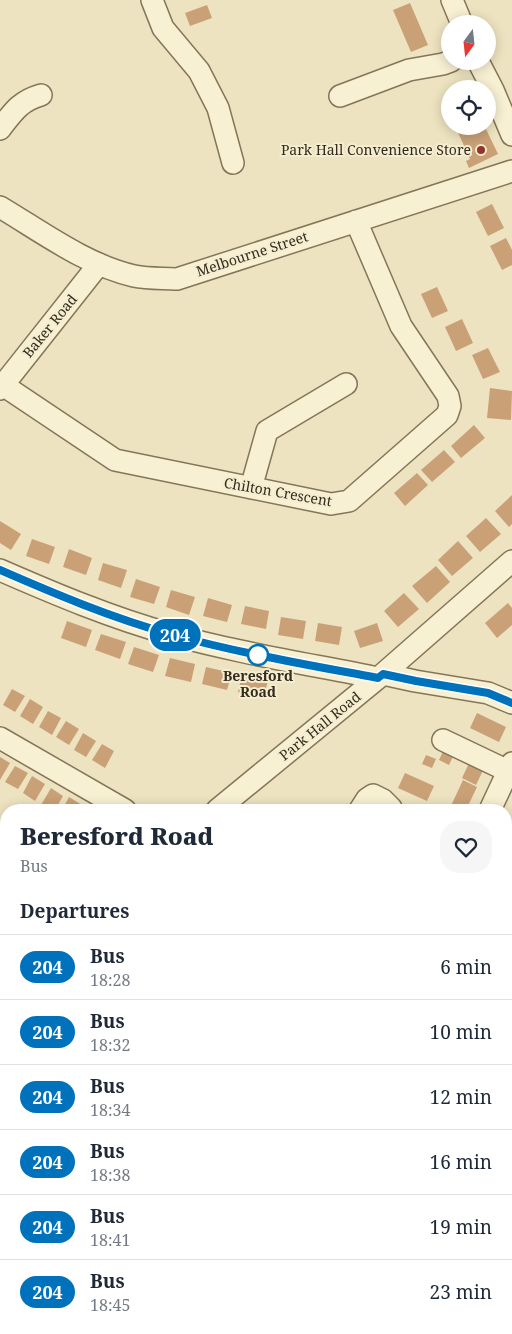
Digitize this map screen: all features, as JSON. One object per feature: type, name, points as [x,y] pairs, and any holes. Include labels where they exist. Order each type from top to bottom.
[{"type":"street","points":[[152,0],[163,28],[199,71],[218,108],[233,163]]},
{"type":"street","points":[[452,0],[458,15]]},
{"type":"street","points":[[340,96],[409,70],[441,64]]},
{"type":"street","points":[[483,70],[512,135]]},
{"type":"street","points":[[0,129],[15,110],[29,98],[41,95]]},
{"type":"street","name":"Melbourne Street","points":[[0,207],[100,264],[135,277],[177,279],[512,171]]},
{"type":"street","name":"Chilton Crescent","points":[[2,387],[115,460],[331,504],[349,501],[447,414],[450,406],[448,396],[401,326],[356,221]]},
{"type":"street","name":"Baker Road","points":[[2,387],[100,264]]},
{"type":"street","points":[[251,488],[267,431],[346,384]]},
{"type":"street","name":"Park Hall Road","points":[[224,804],[380,676],[512,561]]},
{"type":"street","points":[[0,570],[54,593],[170,634],[229,649],[488,693],[512,703]]},
{"type":"street","points":[[0,738],[115,804]]},
{"type":"street","points":[[443,740],[510,768],[493,804]]},
{"type":"street","points":[[364,804],[373,795],[387,804]]},
{"type":"building","points":[[410,3],[428,45],[411,52],[393,10]]},
{"type":"building","points":[[207,5],[212,18],[190,26],[185,13]]},
{"type":"building","name":"Park Hall Convenience Store","points":[[459,135],[489,135],[498,154],[469,168],[466,161],[470,159]]},
{"type":"building","points":[[492,204],[504,228],[488,236],[476,212]]},
{"type":"building","points":[[506,238],[512,250],[512,265],[502,270],[490,246]]},
{"type":"building","points":[[437,287],[448,311],[432,318],[421,294]]},
{"type":"building","points":[[462,319],[473,343],[456,351],[445,327]]},
{"type":"building","points":[[488,348],[500,372],[483,379],[472,355]]},
{"type":"building","points":[[490,388],[512,391],[511,420],[487,418]]},
{"type":"building","points":[[474,425],[485,438],[461,458],[451,446]]},
{"type":"building","points":[[444,450],[455,462],[432,482],[421,470]]},
{"type":"building","points":[[417,473],[428,485],[405,506],[394,493]]},
{"type":"building","points":[[512,495],[512,524],[509,527],[495,511]]},
{"type":"building","points":[[486,518],[501,534],[480,552],[466,536]]},
{"type":"building","points":[[0,521],[21,534],[11,550],[0,543]]},
{"type":"building","points":[[32,539],[55,547],[49,564],[26,556]]},
{"type":"building","points":[[458,541],[473,558],[452,576],[438,560]]},
{"type":"building","points":[[69,549],[92,558],[86,575],[63,567]]},
{"type":"building","points":[[103,563],[127,570],[121,588],[98,580]]},
{"type":"building","points":[[436,566],[450,582],[427,603],[412,586]]},
{"type":"building","points":[[136,579],[160,587],[154,604],[130,597]]},
{"type":"building","points":[[171,590],[195,597],[189,615],[166,607]]},
{"type":"building","points":[[404,593],[419,609],[398,627],[384,611]]},
{"type":"building","points":[[208,598],[232,605],[227,622],[203,616]]},
{"type":"building","points":[[508,603],[512,608],[512,625],[497,638],[485,623]]},
{"type":"building","points":[[245,606],[269,611],[266,629],[241,624]]},
{"type":"building","points":[[281,617],[306,621],[303,639],[278,635]]},
{"type":"building","points":[[67,621],[92,630],[86,647],[61,638]]},
{"type":"building","points":[[318,623],[342,627],[339,645],[315,641]]},
{"type":"building","points":[[377,623],[383,641],[360,648],[354,631]]},
{"type":"building","points":[[101,634],[126,642],[120,659],[95,650]]},
{"type":"building","points":[[134,647],[159,655],[153,672],[128,664]]},
{"type":"building","points":[[170,658],[195,664],[191,682],[165,676]]},
{"type":"building","points":[[206,667],[232,673],[227,690],[202,684]]},
{"type":"building","points":[[242,675],[268,680],[264,697],[238,692]]},
{"type":"building","points":[[12,689],[25,696],[15,712],[3,705]]},
{"type":"building","points":[[30,699],[43,707],[33,724],[20,716]]},
{"type":"building","points":[[48,711],[61,718],[52,735],[39,727]]},
{"type":"building","points":[[477,713],[506,727],[499,742],[470,728]]},
{"type":"building","points":[[66,721],[79,729],[69,745],[56,737]]},
{"type":"building","points":[[83,733],[96,741],[86,757],[74,750]]},
{"type":"building","points":[[102,744],[114,751],[105,768],[92,760]]},
{"type":"building","points":[[446,745],[456,750],[449,765],[439,760]]},
{"type":"building","points":[[426,755],[436,759],[432,768],[422,764]]},
{"type":"building","points":[[0,757],[10,763],[0,780]]},
{"type":"building","points":[[472,757],[486,764],[476,785],[462,778]]},
{"type":"building","points":[[15,766],[28,773],[18,789],[5,782]]},
{"type":"building","points":[[405,773],[434,786],[427,801],[398,788]]},
{"type":"building","points":[[32,776],[45,784],[35,801],[23,793]]},
{"type":"building","points":[[463,780],[477,787],[469,804],[452,804]]},
{"type":"building","points":[[51,788],[63,796],[58,804],[42,804]]},
{"type":"building","points":[[69,797],[80,804],[65,804]]},
{"type":"bus line","name":"204","points":[[0,570],[108,613],[170,634],[229,649],[378,678],[383,674],[488,693],[512,703]]},
{"type":"place","name":"Park Hall Convenience Store","points":[[481,150]]},
{"type":"place","name":"Beresford Road","points":[[258,655]]}]
